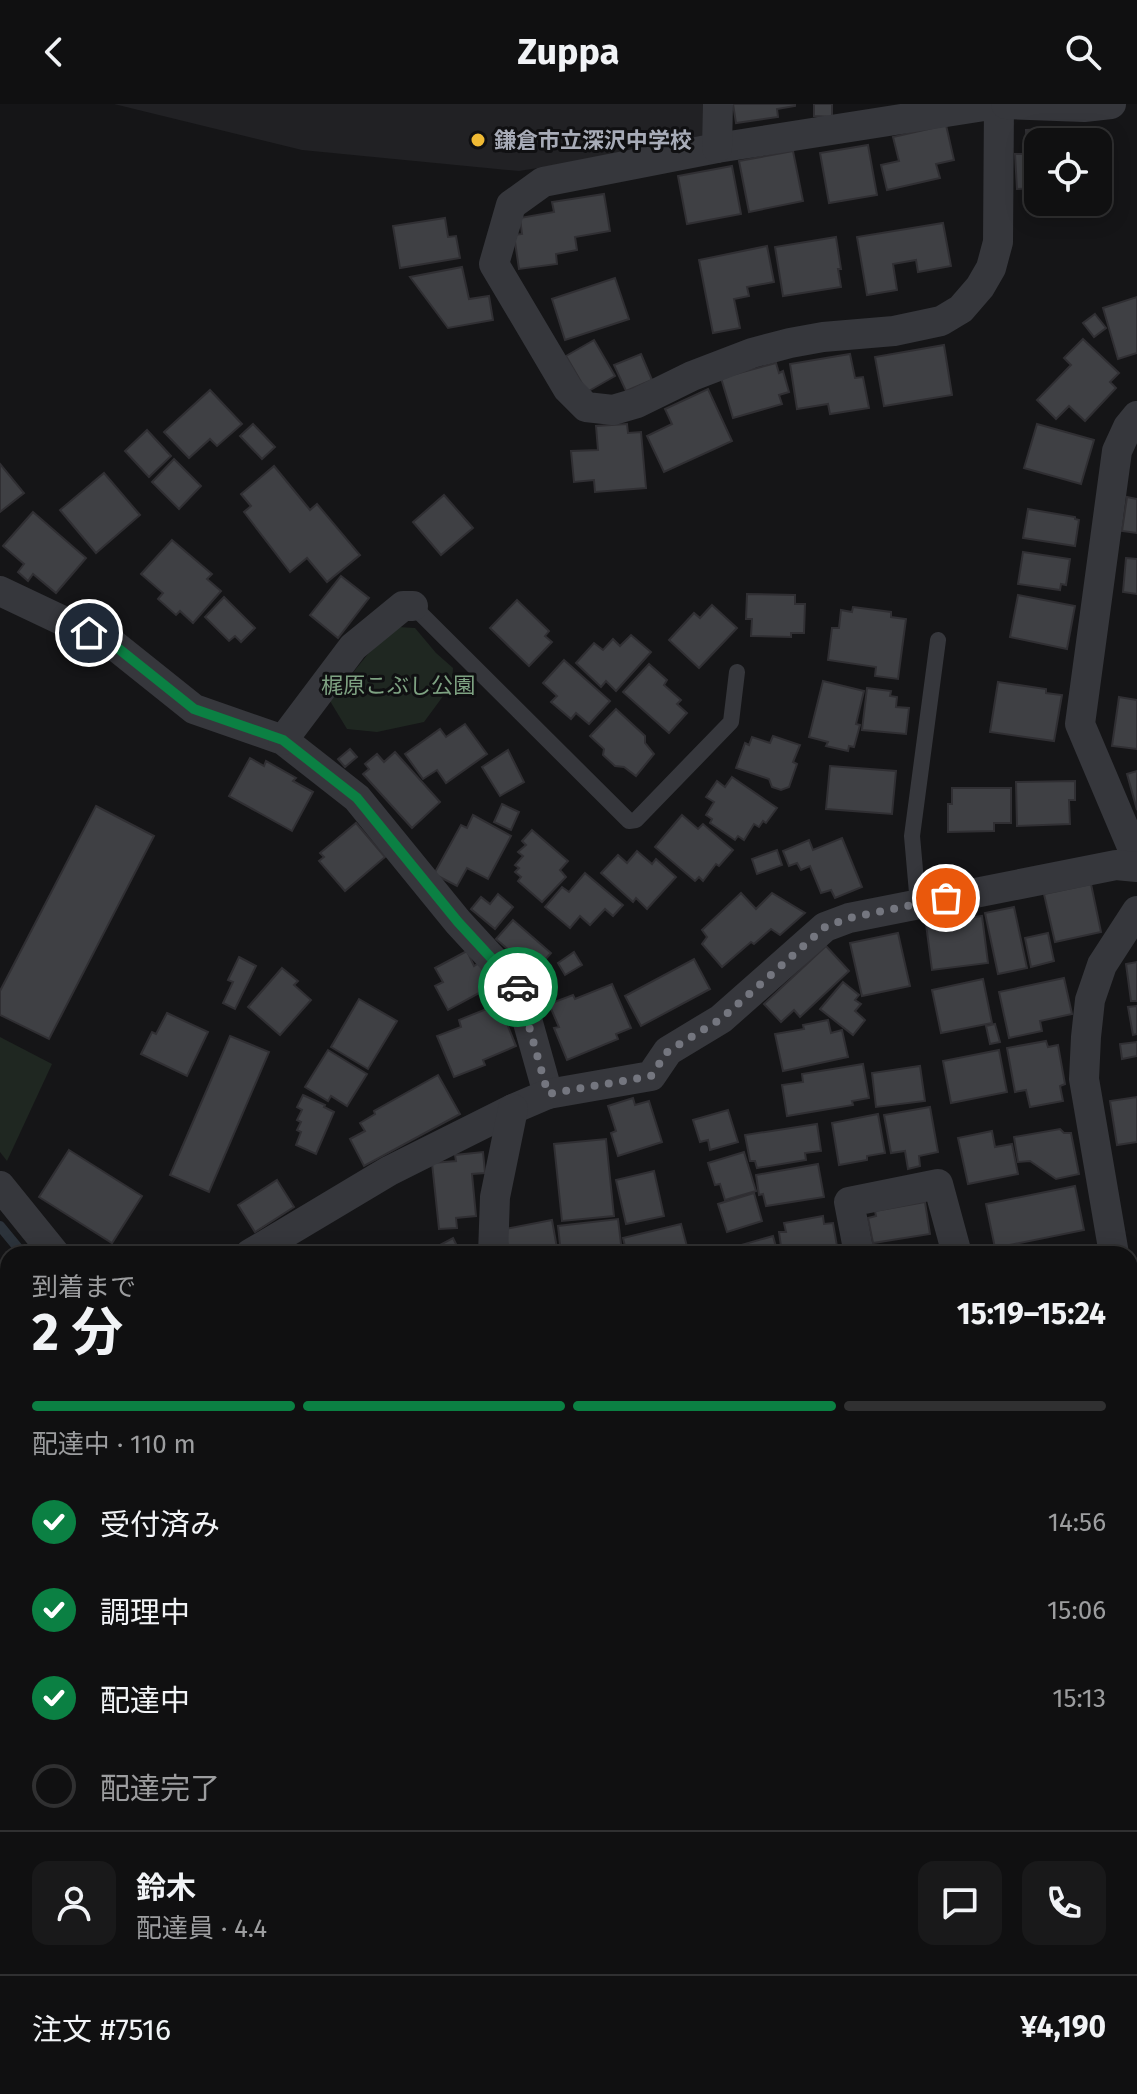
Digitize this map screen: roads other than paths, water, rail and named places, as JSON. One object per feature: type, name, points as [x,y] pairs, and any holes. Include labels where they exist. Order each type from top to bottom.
[{"type":"street","points":[[717,148],[718,104]]},
{"type":"street","points":[[998,104],[998,242],[991,268],[980,287],[961,309],[941,321],[919,327],[823,337],[752,353],[692,376],[637,403],[613,410],[586,407],[568,389],[494,264],[511,205],[543,182],[717,148],[998,104]]},
{"type":"street","points":[[1006,104],[1084,107],[1111,104]]},
{"type":"street","points":[[1137,416],[1117,451],[1080,724],[1132,847],[1137,850]]},
{"type":"street","points":[[0,591],[114,645],[194,709],[283,740],[357,798],[458,922],[518,987],[548,1094]]},
{"type":"street","points":[[283,740],[353,647],[403,606],[413,606]]},
{"type":"street","points":[[263,1246],[389,1171],[513,1109],[548,1094],[651,1076],[668,1051],[721,1019],[825,927],[849,918],[1116,865],[1137,867]]},
{"type":"street","points":[[1113,1246],[1084,1079],[1086,1037],[1090,1000],[1102,965],[1137,911]]},
{"type":"street","points":[[493,1246],[495,1197],[513,1109]]},
{"type":"street","points":[[857,1246],[849,1202],[938,1184],[955,1246]]},
{"type":"street","points":[[0,1186],[49,1246]]},
{"type":"lane","points":[[413,606],[629,821],[636,820],[731,722],[737,672]]},
{"type":"lane","points":[[918,904],[912,836],[938,640]]},
{"type":"waterway","points":[[0,1226],[16,1246]]},
{"type":"place","name":"鎌倉市立深沢中学校","points":[[478,140]]},
{"type":"park label","name":"梶原こぶし公園","points":[[398,685]]}]
